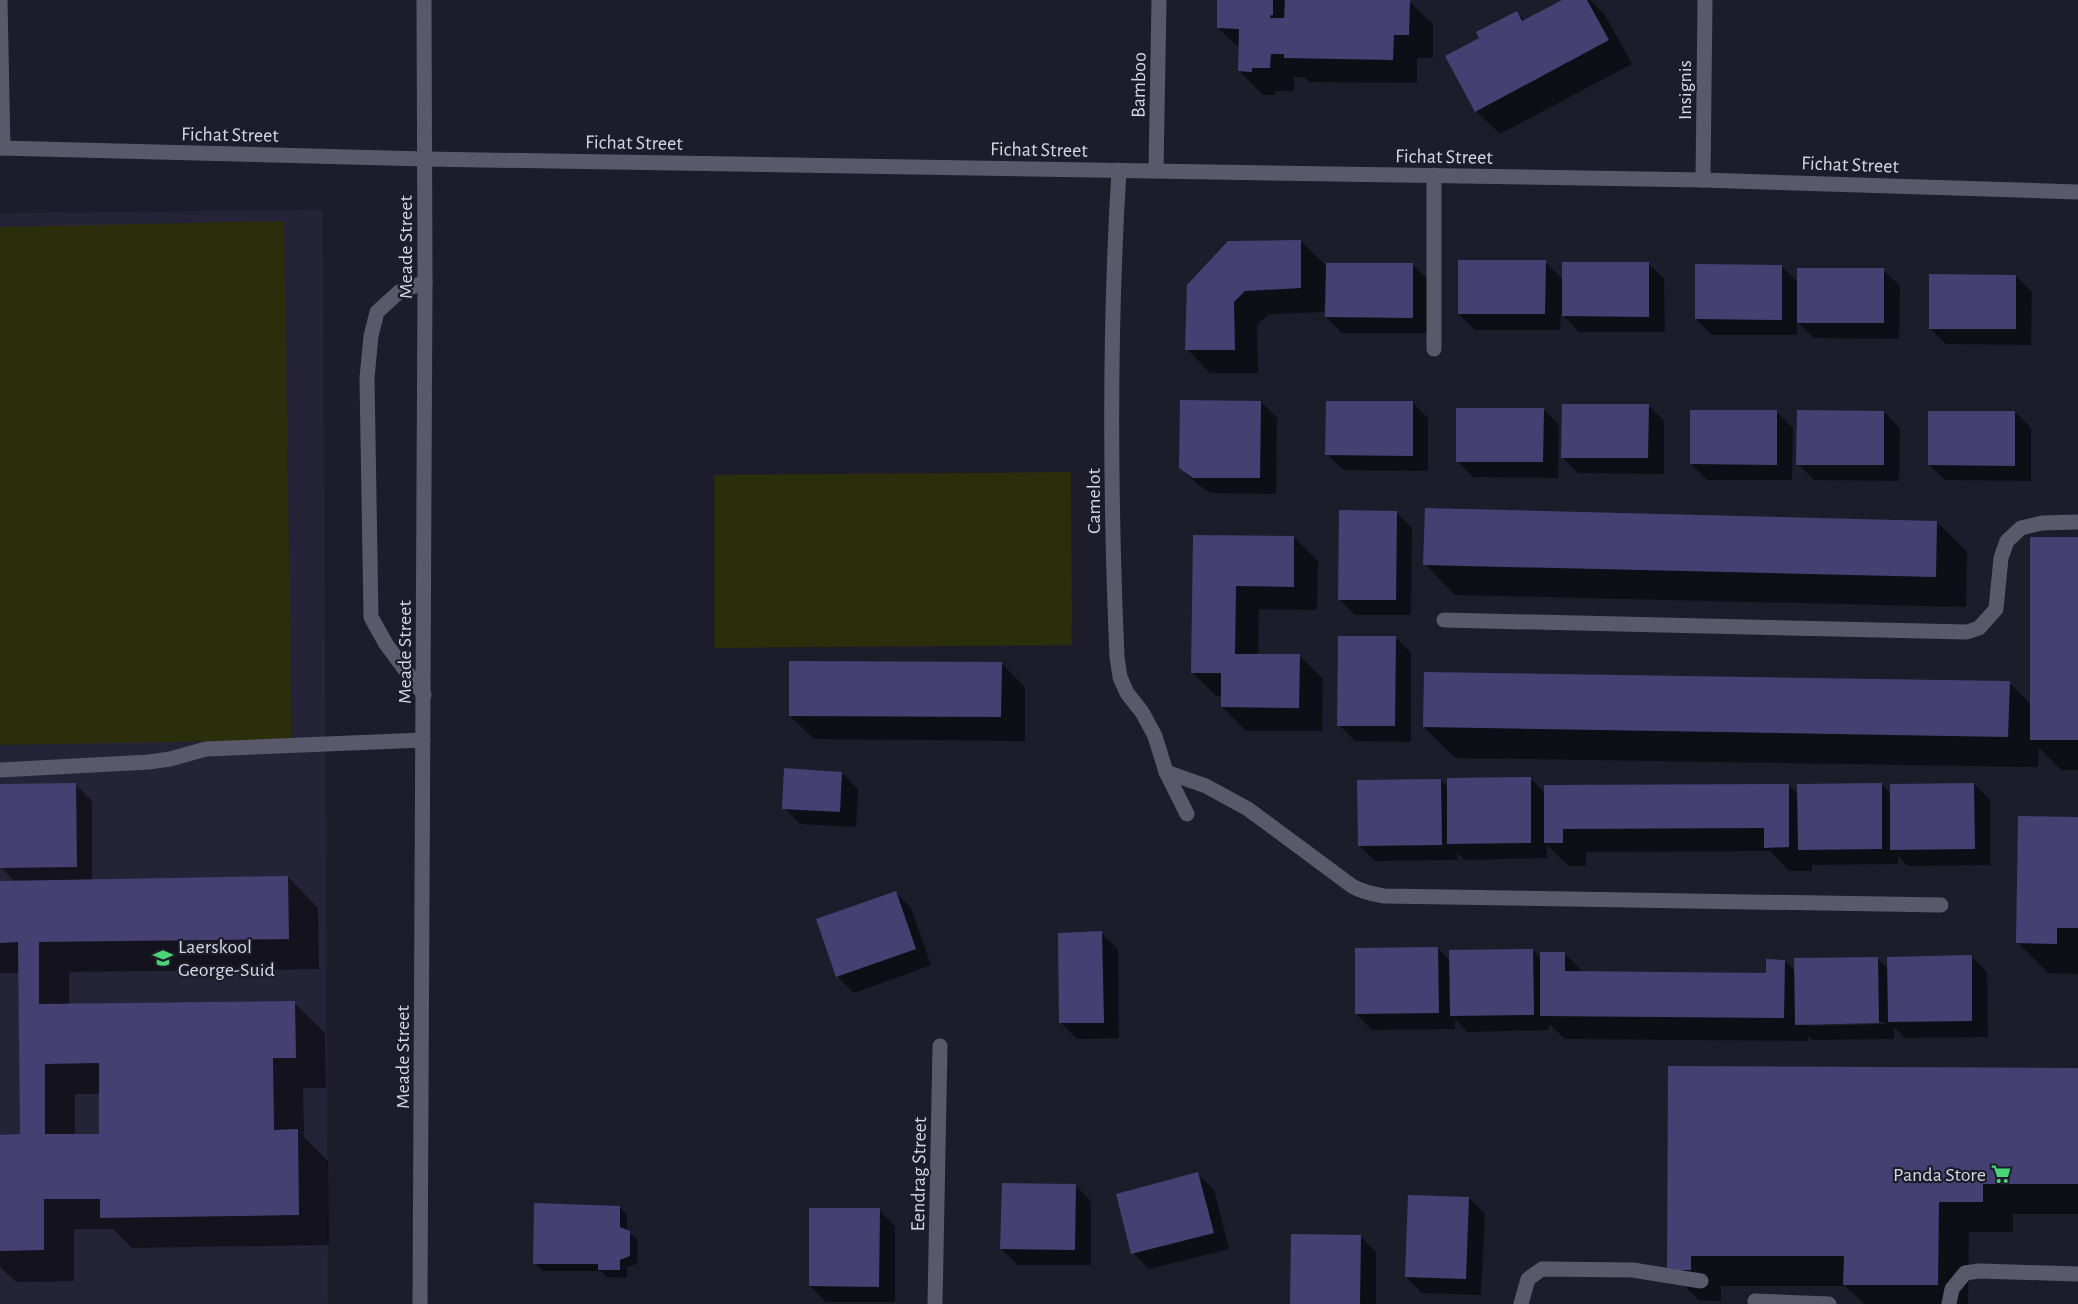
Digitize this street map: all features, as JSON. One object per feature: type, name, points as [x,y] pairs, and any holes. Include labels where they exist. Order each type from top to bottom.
[{"type":"street","points":[[0,0],[1,148]]},
{"type":"street","name":"Meade Street","points":[[420,1304],[426,159],[424,0]]},
{"type":"street","name":"Bamboo","points":[[1156,171],[1159,0]]},
{"type":"street","name":"Insignis","points":[[1703,180],[1705,0]]},
{"type":"street","name":"Fichat Street","points":[[1,148],[426,159],[1703,180],[2078,192]]},
{"type":"street","name":"Camelot","points":[[1119,170],[1112,311],[1113,526],[1117,657],[1120,677],[1127,693],[1142,712],[1155,736],[1166,772],[1187,814]]},
{"type":"street","points":[[1434,175],[1434,350]]},
{"type":"street","points":[[424,695],[386,644],[371,617],[367,378],[370,336],[377,312],[399,292],[425,282]]},
{"type":"street","points":[[1444,620],[1967,632],[1979,628],[1996,609],[2001,558],[2007,541],[2021,528],[2042,523],[2078,522]]},
{"type":"street","points":[[0,770],[149,762],[170,759],[206,749],[424,740]]},
{"type":"street","points":[[1166,772],[1206,786],[1248,809],[1352,886],[1371,894],[1941,905]]},
{"type":"street","name":"Eendrag Street","points":[[935,1304],[940,1046]]},
{"type":"street","points":[[1521,1304],[1528,1279],[1542,1270],[1634,1270],[1701,1281]]},
{"type":"street","points":[[1949,1304],[1952,1289],[1965,1273],[1978,1271],[2078,1274]]},
{"type":"street","points":[[1755,1301],[1829,1304]]},
{"type":"shaded area","name":"Laerskool George-Suid","points":[[323,210],[328,1304],[0,1304],[0,213]]},
{"type":"green space","points":[[284,221],[292,740],[0,745],[0,227]]},
{"type":"green space","points":[[1071,472],[1072,645],[714,648],[714,475]]},
{"type":"building","points":[[1217,0],[1273,0],[1273,15],[1270,18],[1284,18],[1285,0],[1410,0],[1409,35],[1394,35],[1393,60],[1284,58],[1284,54],[1271,54],[1270,68],[1252,68],[1252,72],[1238,71],[1239,29],[1217,28]]},
{"type":"building","points":[[1562,0],[1587,0],[1609,40],[1475,112],[1445,56],[1479,38],[1476,32],[1517,11],[1522,21]]},
{"type":"building","points":[[1301,240],[1301,288],[1245,291],[1234,302],[1235,350],[1185,350],[1187,285],[1228,241]]},
{"type":"building","points":[[1458,260],[1546,260],[1545,314],[1458,314]]},
{"type":"building","points":[[1562,262],[1649,262],[1649,317],[1562,316]]},
{"type":"building","points":[[1326,263],[1413,263],[1413,318],[1325,317]]},
{"type":"building","points":[[1695,264],[1782,265],[1782,320],[1695,319]]},
{"type":"building","points":[[1797,268],[1884,268],[1884,323],[1797,323]]},
{"type":"building","points":[[1929,274],[2016,275],[2016,329],[1929,329]]},
{"type":"building","points":[[1180,400],[1261,401],[1260,478],[1193,478],[1179,468]]},
{"type":"building","points":[[1326,401],[1413,401],[1413,456],[1325,455]]},
{"type":"building","points":[[1562,404],[1649,404],[1648,458],[1561,458]]},
{"type":"building","points":[[1456,408],[1544,408],[1543,462],[1456,462]]},
{"type":"building","points":[[1690,410],[1777,410],[1777,465],[1690,464]]},
{"type":"building","points":[[1797,410],[1884,411],[1884,465],[1796,465]]},
{"type":"building","points":[[1928,411],[2015,411],[2015,466],[1928,465]]},
{"type":"building","points":[[1425,508],[1937,521],[1936,577],[1423,565]]},
{"type":"building","points":[[1339,510],[1397,511],[1396,600],[1338,600]]},
{"type":"building","points":[[1193,535],[1294,536],[1294,587],[1236,586],[1235,654],[1300,654],[1299,708],[1221,707],[1221,673],[1191,673]]},
{"type":"building","points":[[2030,537],[2078,537],[2078,740],[2030,740]]},
{"type":"building","points":[[1338,636],[1396,636],[1395,726],[1337,726]]},
{"type":"building","points":[[789,661],[1002,662],[1001,717],[789,716]]},
{"type":"building","points":[[1424,672],[2010,681],[2008,737],[1423,727]]},
{"type":"building","points":[[784,768],[842,772],[840,812],[782,809]]},
{"type":"building","points":[[1531,777],[1531,843],[1447,844],[1447,778]]},
{"type":"building","points":[[1441,779],[1442,845],[1358,846],[1357,780]]},
{"type":"building","points":[[76,783],[77,867],[0,868],[0,784]]},
{"type":"building","points":[[1882,783],[1882,849],[1798,850],[1797,784]]},
{"type":"building","points":[[1974,783],[1975,849],[1890,850],[1890,784]]},
{"type":"building","points":[[1789,784],[1789,847],[1764,848],[1764,828],[1563,829],[1563,843],[1544,843],[1544,785]]},
{"type":"building","points":[[2018,816],[2078,817],[2078,928],[2057,928],[2057,944],[2016,943]]},
{"type":"building","points":[[288,876],[289,939],[39,942],[39,1004],[295,1001],[296,1058],[273,1058],[274,1130],[298,1129],[299,1215],[100,1218],[100,1199],[44,1199],[44,1250],[0,1251],[0,1135],[20,1134],[18,942],[0,943],[0,881]],"holes":[[[99,1063],[99,1134],[45,1134],[45,1064]]]},
{"type":"building","points":[[896,891],[916,949],[836,977],[816,919]]},
{"type":"building","points":[[1102,931],[1104,1023],[1059,1023],[1058,933]]},
{"type":"building","points":[[1438,947],[1439,1013],[1355,1014],[1355,948]]},
{"type":"building","points":[[1533,949],[1534,1015],[1450,1016],[1449,950]]},
{"type":"building","points":[[1540,952],[1565,952],[1565,971],[1766,973],[1766,959],[1785,960],[1784,1018],[1540,1016]]},
{"type":"building","points":[[1972,955],[1972,1021],[1888,1022],[1887,957]]},
{"type":"building","points":[[1878,957],[1879,1023],[1795,1025],[1794,958]]},
{"type":"building","points":[[1668,1066],[2078,1068],[2078,1184],[1983,1184],[1983,1202],[1939,1202],[1938,1285],[1843,1285],[1844,1256],[1691,1256],[1691,1270],[1667,1270]]},
{"type":"building","points":[[1198,1172],[1214,1233],[1131,1254],[1116,1194]]},
{"type":"building","points":[[1002,1183],[1076,1184],[1075,1250],[1000,1249]]},
{"type":"building","points":[[1408,1195],[1469,1197],[1466,1279],[1405,1277]]},
{"type":"building","points":[[534,1203],[620,1206],[620,1227],[630,1231],[630,1256],[620,1260],[620,1270],[598,1270],[598,1264],[533,1264]]},
{"type":"building","points":[[809,1208],[880,1208],[879,1287],[809,1286]]},
{"type":"building","points":[[1291,1234],[1361,1235],[1360,1304],[1290,1304]]},
{"type":"place","name":"Laerskool George-Suid","points":[[163,958]]},
{"type":"place","name":"Panda Store","points":[[2001,1174]]}]
